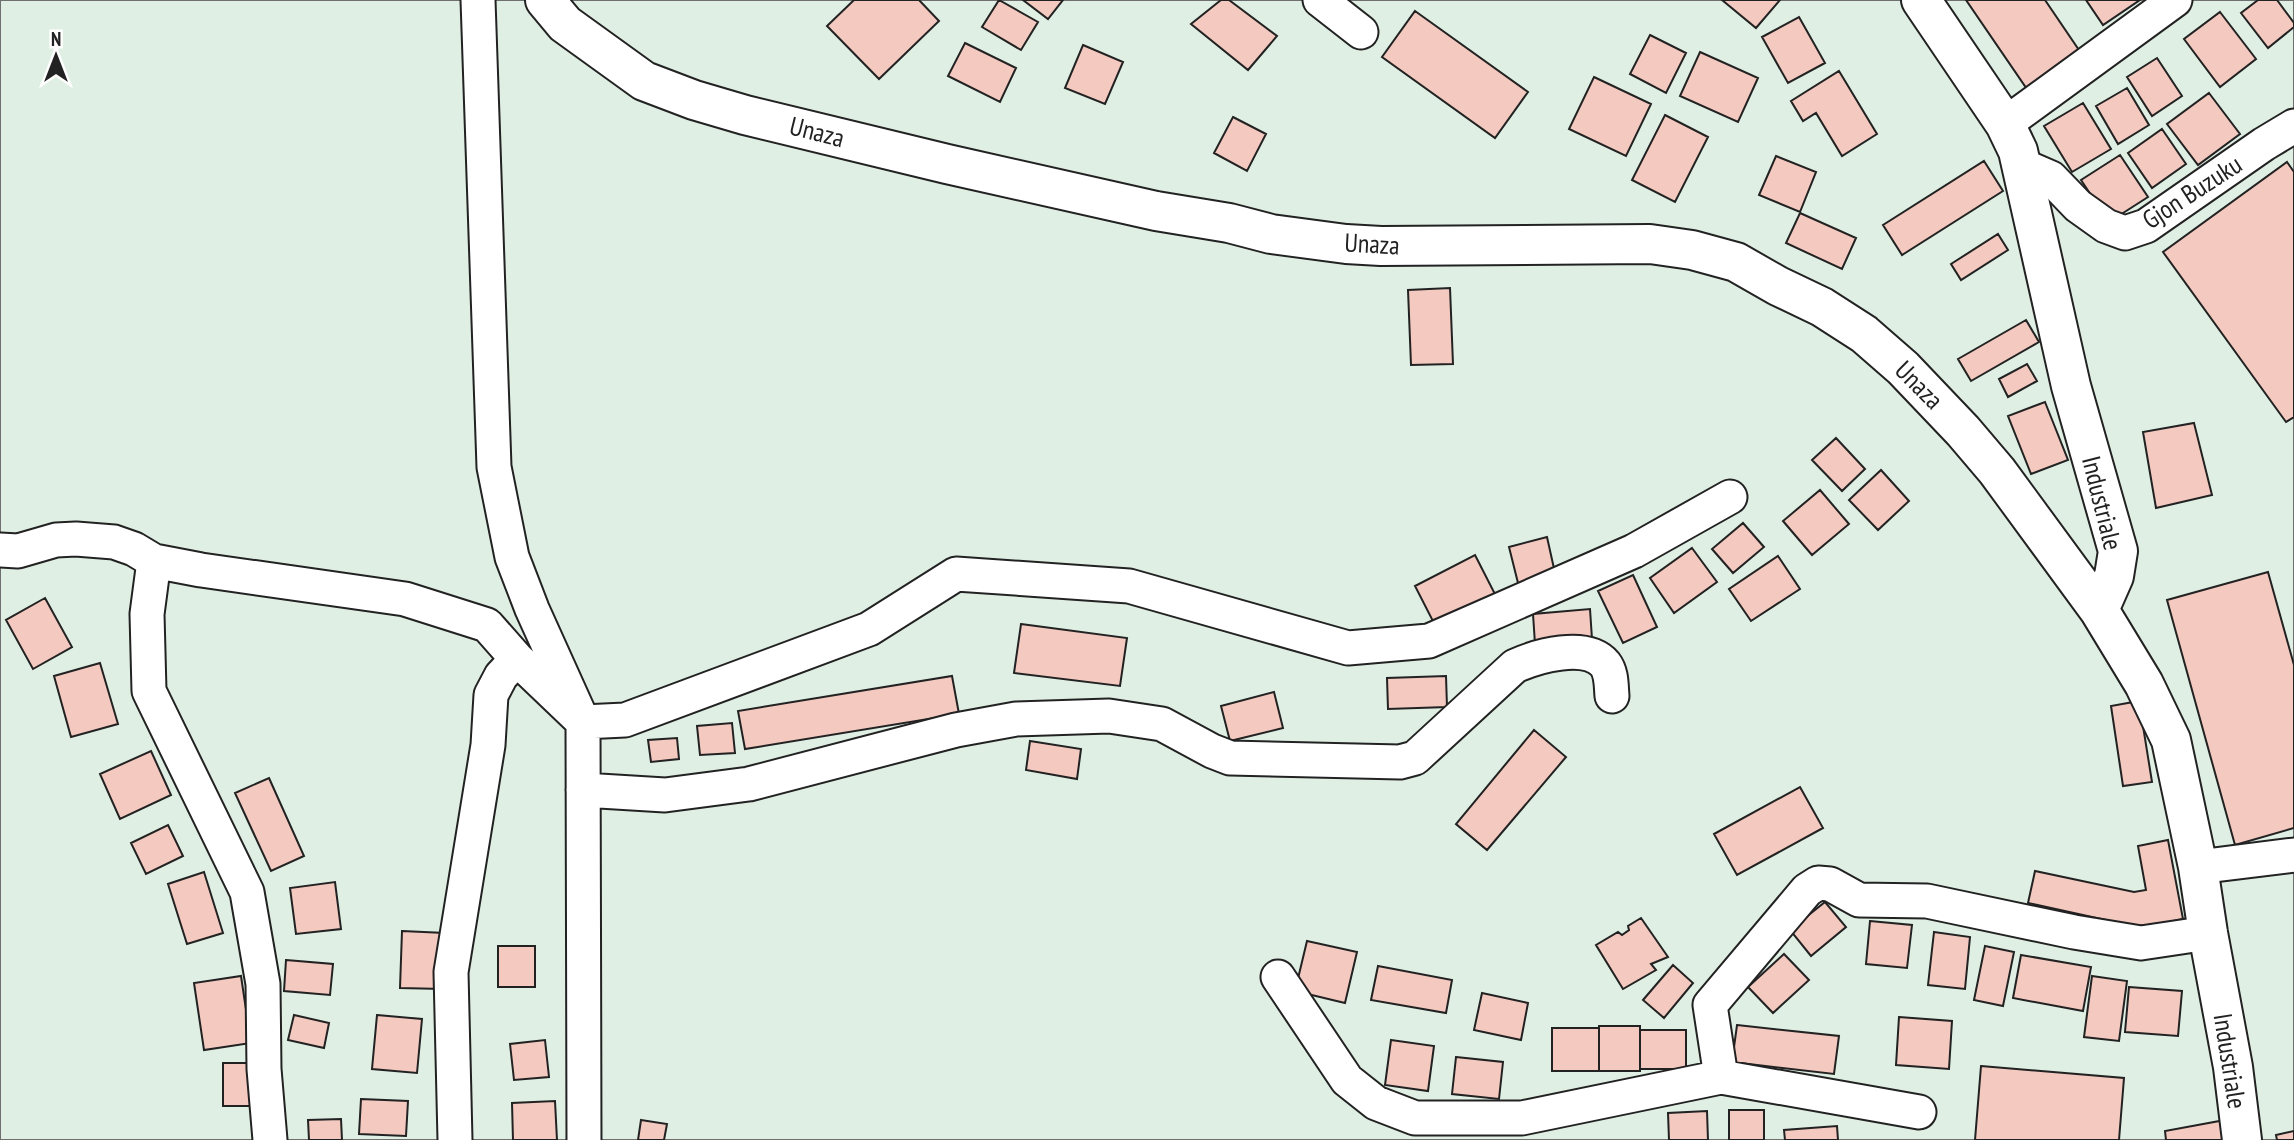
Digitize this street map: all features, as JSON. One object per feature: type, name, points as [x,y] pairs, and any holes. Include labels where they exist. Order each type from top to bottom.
[{"type":"main road","name":"Unaza","points":[[545,0],[565,24],[644,81],[694,100],[947,164],[1156,211],[1230,223],[1271,234],[1346,244],[1650,244],[1692,250],[1735,262],[1822,307],[1864,334],[1903,368],[1939,404],[1997,471],[2099,610]]},
{"type":"main road","name":"Industriale","points":[[1921,0],[2005,124],[2018,151],[2071,386],[2118,551],[2114,576],[2099,610],[2144,684],[2171,740],[2198,867],[2207,933],[2234,1067],[2242,1140]]},
{"type":"street","points":[[478,0],[494,467],[512,557],[583,722],[584,1140]]},
{"type":"street","points":[[1320,0],[1361,32]]},
{"type":"street","points":[[2005,124],[2175,0]]},
{"type":"street","name":"Gjon Buzuku","points":[[2021,165],[2050,178],[2096,220],[2125,233],[2146,226],[2294,126]]},
{"type":"street","points":[[0,550],[18,551],[56,540],[114,542],[134,549],[154,561],[405,599],[487,625],[517,659],[583,722],[625,720],[869,629],[956,574],[1129,586],[1348,648],[1429,641],[1634,551],[1730,497]]},
{"type":"street","points":[[154,561],[147,614],[149,691],[247,892],[263,984],[264,1069],[270,1140]]},
{"type":"street","points":[[583,790],[664,796],[749,784],[956,730],[1016,719],[1109,716],[1162,724],[1230,758],[1400,762],[1415,758],[1515,666],[1534,657],[1559,653],[1587,655],[1604,662],[1610,673],[1612,696]]},
{"type":"street","points":[[454,1140],[451,972],[488,745],[491,695],[501,676],[517,659]]},
{"type":"street","points":[[2198,867],[2294,855]]},
{"type":"street","points":[[1720,1077],[1710,1005],[1807,890],[1818,883],[1830,884],[1859,900],[1927,901],[2074,932],[2141,943],[2207,933]]},
{"type":"street","points":[[1278,977],[1347,1080],[1376,1103],[1415,1118],[1510,1129],[1720,1077],[1919,1112]]},
{"type":"green space","points":[[0,0],[2294,0],[2294,1140],[0,1140]]},
{"type":"building","points":[[854,0],[919,0],[939,21],[879,79],[827,26]]},
{"type":"building","points":[[999,0],[1038,22],[1021,50],[982,27]]},
{"type":"building","points":[[1023,0],[1063,0],[1048,19]]},
{"type":"building","points":[[1221,0],[1229,0],[1277,36],[1248,70],[1191,24]]},
{"type":"building","points":[[1722,0],[1780,0],[1756,28]]},
{"type":"building","points":[[1966,0],[2045,0],[2083,56],[2029,92]]},
{"type":"building","points":[[2086,0],[2140,0],[2103,25]]},
{"type":"building","points":[[2258,0],[2277,0],[2294,23],[2294,27],[2268,48],[2241,13]]},
{"type":"building","points":[[1415,11],[1528,92],[1495,138],[1382,57]]},
{"type":"building","points":[[2220,12],[2256,59],[2220,87],[2184,39]]},
{"type":"building","points":[[1799,17],[1825,63],[1788,83],[1762,37]]},
{"type":"building","points":[[1650,35],[1686,53],[1666,93],[1630,74]]},
{"type":"building","points":[[965,43],[1016,68],[1000,102],[948,76]]},
{"type":"building","points":[[1083,45],[1123,62],[1105,104],[1065,88]]},
{"type":"building","points":[[1700,52],[1758,78],[1738,122],[1680,96]]},
{"type":"building","points":[[2157,58],[2182,96],[2152,116],[2127,77]]},
{"type":"building","points":[[1839,71],[1877,134],[1842,156],[1816,113],[1803,121],[1791,101]]},
{"type":"building","points":[[1594,77],[1651,104],[1626,156],[1569,129]]},
{"type":"building","points":[[2127,88],[2149,125],[2118,144],[2096,106]]},
{"type":"building","points":[[2209,93],[2240,134],[2198,165],[2167,124]]},
{"type":"building","points":[[2083,103],[2111,149],[2072,172],[2044,126]]},
{"type":"building","points":[[1665,115],[1708,137],[1675,202],[1632,180]]},
{"type":"building","points":[[1233,117],[1266,134],[1247,171],[1214,153]]},
{"type":"building","points":[[2162,129],[2186,164],[2152,188],[2128,153]]},
{"type":"building","points":[[2120,155],[2148,197],[2109,222],[2081,180]]},
{"type":"building","points":[[1776,156],[1816,172],[1800,212],[1759,195]]},
{"type":"building","points":[[1984,161],[2003,191],[1902,255],[1883,225]]},
{"type":"building","points":[[2287,162],[2294,172],[2294,417],[2286,422],[2163,252]]},
{"type":"building","points":[[1800,213],[1856,238],[1842,269],[1786,243]]},
{"type":"building","points":[[1998,234],[2008,250],[1961,280],[1951,264]]},
{"type":"building","points":[[1450,288],[1453,364],[1411,365],[1408,290]]},
{"type":"building","points":[[2026,320],[2039,342],[1971,381],[1958,359]]},
{"type":"building","points":[[2027,364],[2037,381],[2008,397],[1999,379]]},
{"type":"building","points":[[2045,402],[2068,460],[2031,474],[2008,416]]},
{"type":"building","points":[[2194,423],[2212,495],[2156,508],[2143,432]]},
{"type":"building","points":[[1836,438],[1865,469],[1842,491],[1812,460]]},
{"type":"building","points":[[1881,470],[1909,501],[1878,530],[1849,500]]},
{"type":"building","points":[[1820,490],[1849,524],[1812,555],[1783,521]]},
{"type":"building","points":[[1743,523],[1764,547],[1733,573],[1712,549]]},
{"type":"building","points":[[1547,537],[1557,582],[1520,591],[1509,547]]},
{"type":"building","points":[[1692,548],[1717,582],[1674,613],[1650,578]]},
{"type":"building","points":[[1475,555],[1498,600],[1438,631],[1415,586]]},
{"type":"building","points":[[1778,556],[1800,589],[1751,621],[1729,589]]},
{"type":"building","points":[[2268,572],[2294,665],[2294,828],[2235,845],[2167,600]]},
{"type":"building","points":[[1633,575],[1657,627],[1623,643],[1598,591]]},
{"type":"building","points":[[45,598],[72,647],[33,669],[6,620]]},
{"type":"building","points":[[1590,609],[1592,639],[1535,644],[1533,614]]},
{"type":"building","points":[[1021,624],[1127,638],[1120,686],[1014,673]]},
{"type":"building","points":[[100,663],[118,724],[71,737],[54,676]]},
{"type":"building","points":[[952,676],[959,714],[745,749],[738,711]]},
{"type":"building","points":[[1446,676],[1447,707],[1388,709],[1387,678]]},
{"type":"building","points":[[1274,692],[1283,728],[1230,741],[1221,706]]},
{"type":"building","points":[[2139,701],[2152,782],[2123,786],[2111,706]]},
{"type":"building","points":[[732,723],[735,753],[700,755],[697,726]]},
{"type":"building","points":[[1534,730],[1566,757],[1487,850],[1456,824]]},
{"type":"building","points":[[677,738],[679,759],[651,762],[648,740]]},
{"type":"building","points":[[1030,741],[1081,749],[1077,779],[1026,770]]},
{"type":"building","points":[[151,751],[171,795],[120,819],[100,774]]},
{"type":"building","points":[[269,778],[304,856],[271,871],[235,793]]},
{"type":"building","points":[[1800,787],[1823,828],[1737,875],[1714,834]]},
{"type":"building","points":[[168,825],[183,856],[146,874],[131,843]]},
{"type":"building","points":[[2168,840],[2183,919],[2142,928],[2028,903],[2035,871],[2134,892],[2146,890],[2138,846]]},
{"type":"building","points":[[204,872],[223,933],[187,944],[168,884]]},
{"type":"building","points":[[335,882],[341,929],[296,934],[290,888]]},
{"type":"building","points":[[1825,902],[1846,927],[1811,956],[1790,930]]},
{"type":"building","points":[[1641,918],[1668,957],[1651,964],[1656,970],[1623,989],[1596,945],[1618,932],[1622,935],[1629,930],[1628,926]]},
{"type":"building","points":[[1870,921],[1912,925],[1907,968],[1866,964]]},
{"type":"building","points":[[402,931],[445,933],[443,989],[400,988]]},
{"type":"building","points":[[1934,932],[1970,937],[1965,989],[1928,985]]},
{"type":"building","points":[[1307,941],[1357,952],[1345,1003],[1295,991]]},
{"type":"building","points":[[498,946],[535,946],[535,987],[498,987]]},
{"type":"building","points":[[1985,946],[2014,952],[2003,1006],[1974,1000]]},
{"type":"building","points":[[1784,954],[1809,980],[1773,1013],[1748,987]]},
{"type":"building","points":[[2021,955],[2091,967],[2083,1011],[2013,998]]},
{"type":"building","points":[[286,960],[333,964],[330,995],[284,991]]},
{"type":"building","points":[[1673,965],[1693,983],[1664,1018],[1643,1000]]},
{"type":"building","points":[[1378,966],[1452,980],[1446,1013],[1371,1000]]},
{"type":"building","points":[[241,976],[251,1043],[204,1050],[194,983]]},
{"type":"building","points":[[2092,976],[2127,981],[2119,1041],[2084,1037]]},
{"type":"building","points":[[2129,987],[2182,991],[2178,1036],[2125,1032]]},
{"type":"building","points":[[1482,993],[1528,1003],[1521,1040],[1474,1030]]},
{"type":"building","points":[[294,1015],[329,1023],[324,1048],[288,1040]]},
{"type":"building","points":[[377,1015],[422,1019],[417,1073],[372,1069]]},
{"type":"building","points":[[1899,1017],[1952,1021],[1949,1069],[1896,1065]]},
{"type":"building","points":[[1737,1025],[1839,1036],[1834,1074],[1732,1062]]},
{"type":"building","points":[[1599,1026],[1640,1026],[1640,1071],[1599,1071]]},
{"type":"building","points":[[1552,1028],[1599,1028],[1599,1071],[1552,1071]]},
{"type":"building","points":[[1640,1030],[1686,1030],[1686,1069],[1640,1069]]},
{"type":"building","points":[[545,1040],[549,1077],[514,1080],[510,1044]]},
{"type":"building","points":[[1391,1040],[1434,1046],[1428,1091],[1385,1085]]},
{"type":"building","points":[[1456,1057],[1503,1062],[1499,1099],[1452,1094]]},
{"type":"building","points":[[223,1063],[252,1063],[252,1106],[223,1106]]},
{"type":"building","points":[[1981,1066],[2124,1078],[2119,1140],[1975,1140]]},
{"type":"building","points":[[361,1099],[408,1101],[406,1136],[359,1134]]},
{"type":"building","points":[[555,1101],[557,1140],[513,1140],[512,1103]]},
{"type":"building","points":[[1729,1110],[1764,1110],[1764,1140],[1729,1140]]},
{"type":"building","points":[[1707,1111],[1708,1140],[1669,1140],[1668,1113]]},
{"type":"building","points":[[341,1119],[342,1140],[309,1140],[308,1120]]},
{"type":"building","points":[[641,1120],[667,1124],[664,1140],[638,1140]]},
{"type":"building","points":[[2225,1120],[2229,1140],[2166,1140],[2165,1131]]},
{"type":"building","points":[[1837,1126],[1838,1140],[1785,1140],[1784,1130]]},
{"type":"building","points":[[2294,1131],[2294,1140],[2277,1140],[2276,1135]]}]
